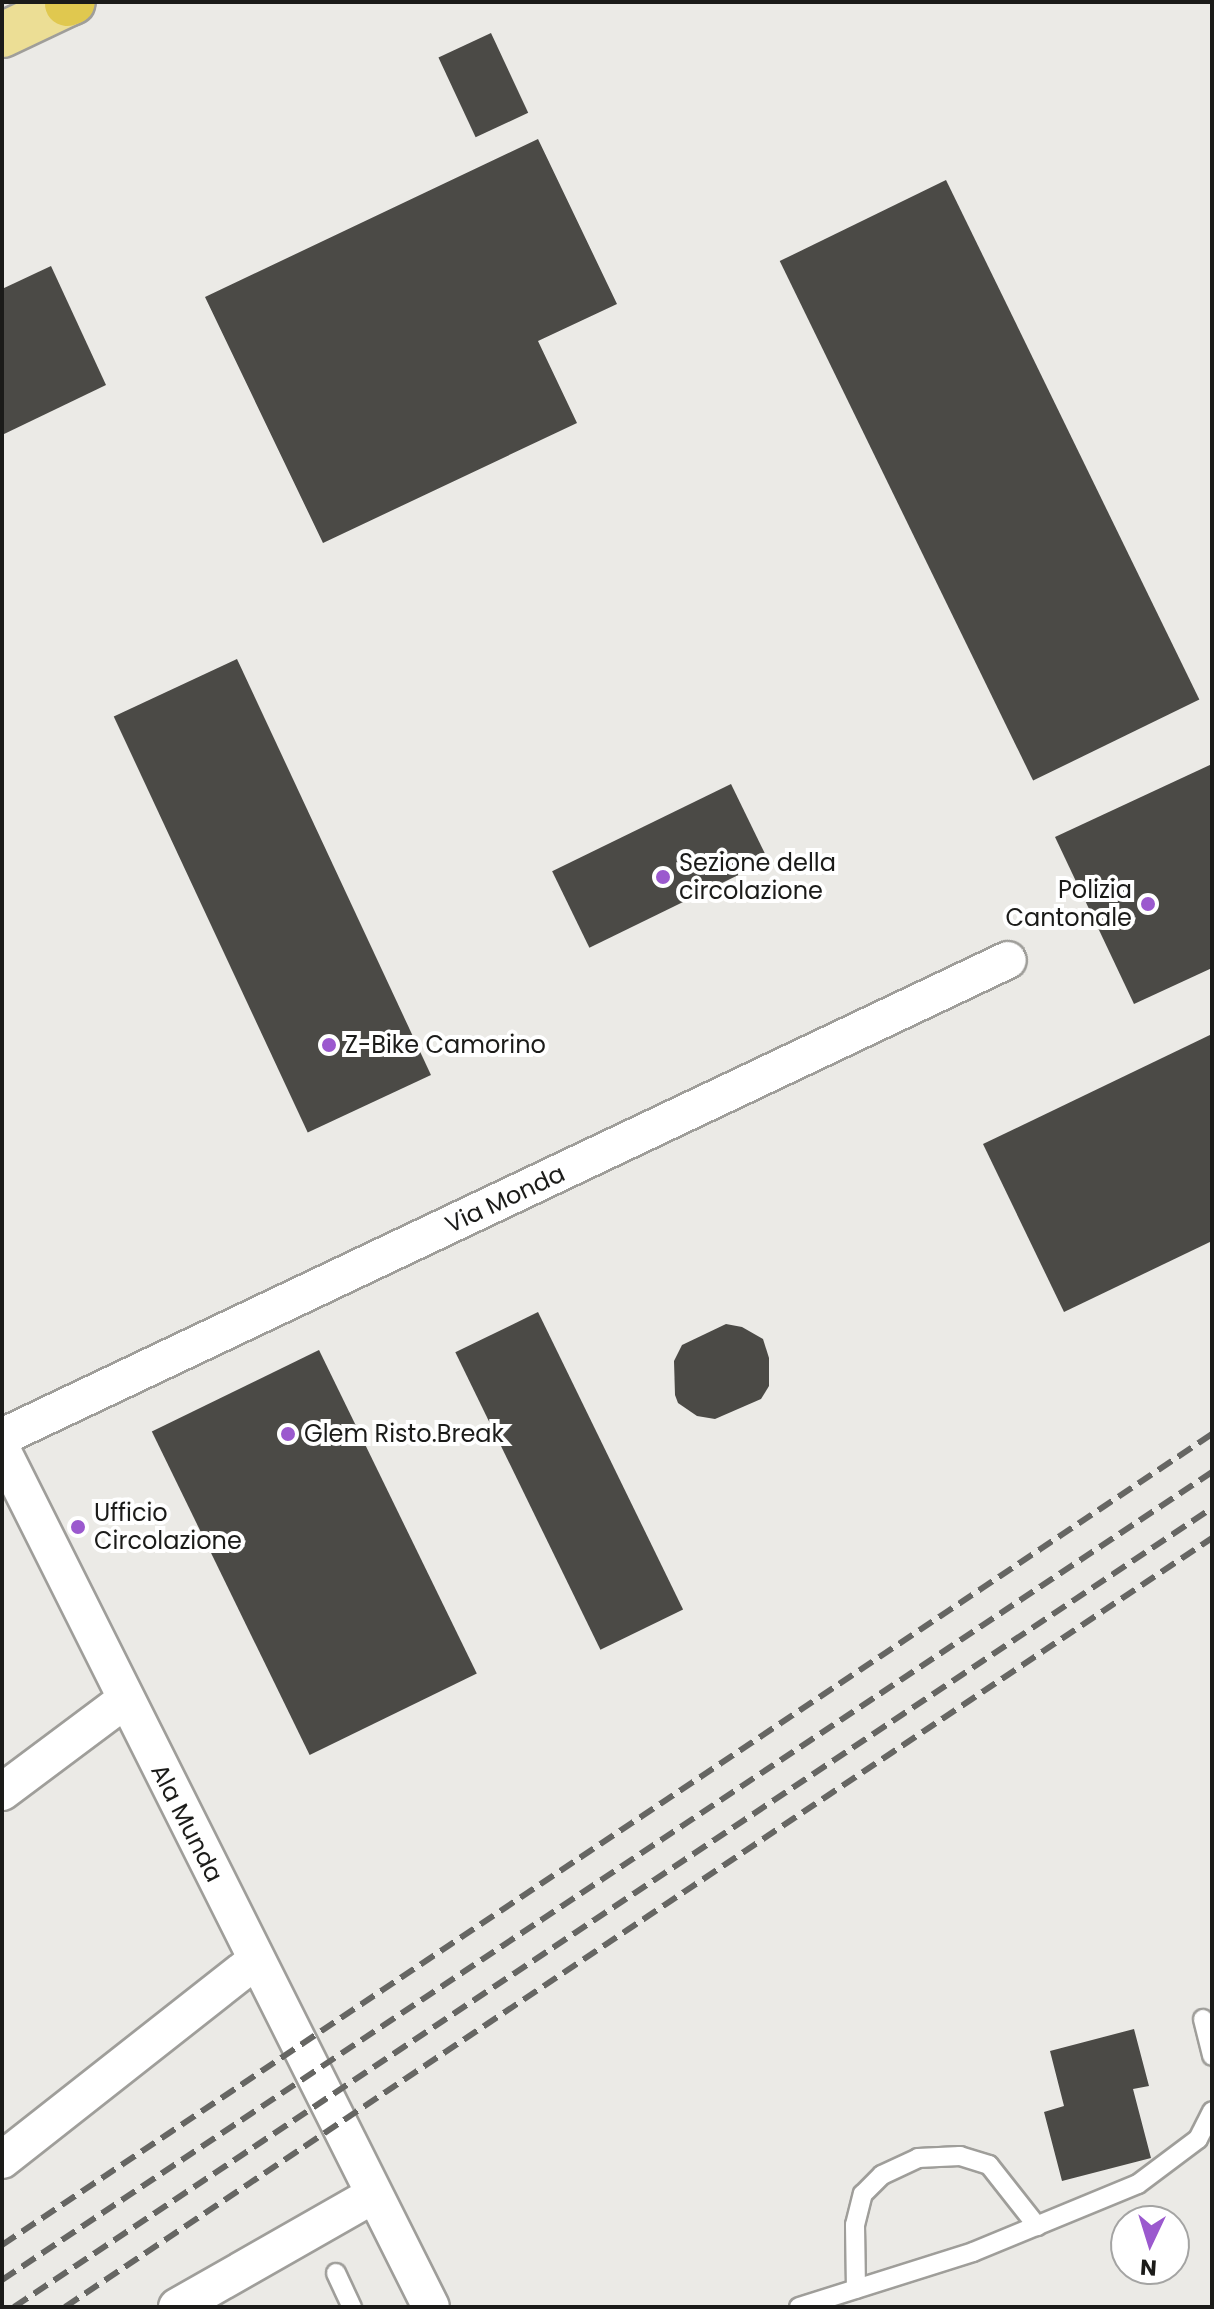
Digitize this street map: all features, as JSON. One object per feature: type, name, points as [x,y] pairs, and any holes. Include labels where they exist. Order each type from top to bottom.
[{"type":"main road","points":[[2,35],[71,3]]},
{"type":"street","name":"Via Monda","points":[[2,1437],[1008,960]]},
{"type":"street","name":"Ala Munda","points":[[2,1450],[431,2307]]},
{"type":"street","points":[[2,1792],[125,1700]]},
{"type":"street","points":[[2,2160],[256,1960]]},
{"type":"street","points":[[177,2307],[373,2195]]},
{"type":"lane","points":[[1203,2019],[1212,2056]]},
{"type":"lane","points":[[799,2307],[973,2252],[1138,2184],[1198,2139],[1212,2111]]},
{"type":"lane","points":[[856,2289],[855,2225],[863,2194],[882,2175],[918,2158],[960,2156],[989,2165],[1037,2226]]},
{"type":"lane","points":[[336,2273],[352,2307]]},
{"type":"building","points":[[491,33],[528,113],[476,137],[438,58]]},
{"type":"building","points":[[538,139],[617,304],[538,341],[577,423],[323,543],[205,297]]},
{"type":"building","points":[[946,180],[1199,700],[1033,781],[780,261]]},
{"type":"building","points":[[51,266],[106,385],[2,435],[2,289]]},
{"type":"building","points":[[237,659],[431,1075],[308,1132],[114,716]]},
{"type":"building","points":[[1212,764],[1212,968],[1134,1004],[1055,837]]},
{"type":"building","points":[[731,784],[768,860],[589,948],[552,871]]},
{"type":"building","points":[[1212,1034],[1212,1241],[1064,1312],[983,1144]]},
{"type":"building","points":[[538,1312],[683,1610],[600,1650],[455,1352]]},
{"type":"building","points":[[726,1324],[742,1327],[763,1339],[769,1358],[769,1386],[761,1399],[715,1419],[697,1416],[678,1403],[674,1361],[682,1345]]},
{"type":"building","points":[[319,1350],[477,1674],[310,1755],[152,1432]]},
{"type":"building","points":[[1134,2029],[1149,2086],[1133,2089],[1151,2158],[1062,2181],[1044,2112],[1064,2106],[1050,2051]]},
{"type":"railway","points":[[2,2245],[1212,1434]]},
{"type":"railway","points":[[2,2280],[1212,1472]]},
{"type":"railway","points":[[14,2307],[1212,1508]]},
{"type":"railway","points":[[65,2307],[1212,1538]]},
{"type":"place","name":"Sezione della circolazione","points":[[663,877]]},
{"type":"place","name":"Polizia Cantonale","points":[[1148,904]]},
{"type":"place","name":"Z-Bike Camorino","points":[[329,1045]]},
{"type":"place","name":"Glem Risto.Break","points":[[288,1434]]},
{"type":"place","name":"Ufficio Circolazione","points":[[78,1527]]}]
